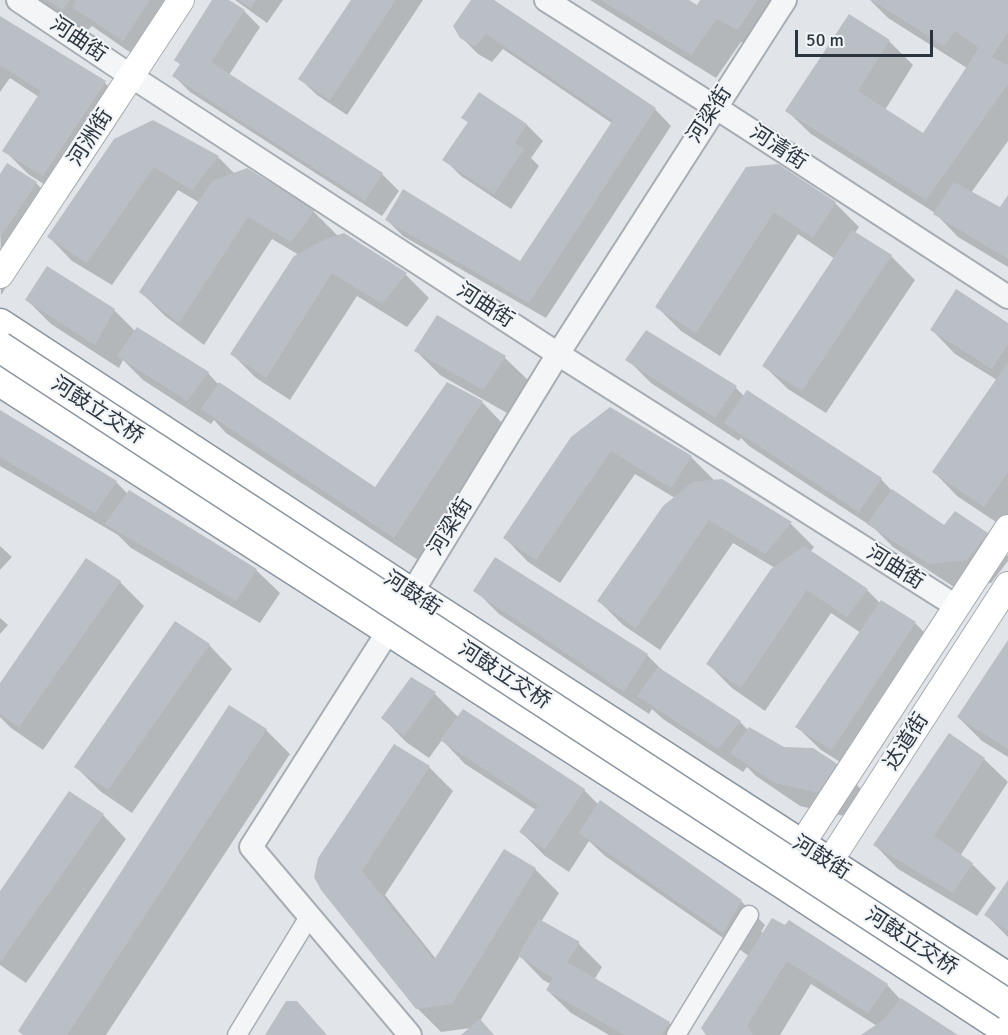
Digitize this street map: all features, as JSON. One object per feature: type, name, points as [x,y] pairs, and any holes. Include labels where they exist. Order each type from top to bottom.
[{"type":"highway","name":"河鼓街","points":[[0,324],[411,593],[1008,978]]},
{"type":"highway","name":"河鼓立交桥","points":[[0,347],[1008,1005]]},
{"type":"highway","name":"河鼓街","points":[[0,381],[778,880],[1008,1031]]},
{"type":"main road","name":"河洲街","points":[[0,275],[181,0]]},
{"type":"main road","points":[[778,880],[1008,528]]},
{"type":"main road","name":"达道街","points":[[805,898],[1008,585]]},
{"type":"street","name":"河曲街","points":[[18,0],[558,354],[956,606]]},
{"type":"street","name":"河清街","points":[[546,0],[1008,297]]},
{"type":"street","name":"河梁街","points":[[410,1035],[251,847],[389,630],[558,354],[785,0]]},
{"type":"street","points":[[676,1035],[749,915]]},
{"type":"street","points":[[237,1035],[309,917]]},
{"type":"building","points":[[48,0],[70,0],[62,10]]},
{"type":"building","points":[[76,0],[150,0],[123,41],[72,7]]},
{"type":"building","points":[[212,0],[229,0],[245,10],[211,62],[383,173],[365,201],[172,76],[180,64],[174,60]]},
{"type":"building","points":[[238,0],[256,0],[251,8]]},
{"type":"building","points":[[351,0],[396,0],[330,100],[298,79]]},
{"type":"building","points":[[471,0],[494,0],[656,108],[529,303],[385,220],[403,189],[520,261],[613,120],[486,34],[475,47],[460,38],[453,26]]},
{"type":"building","points":[[601,0],[689,0],[697,5],[700,0],[757,0],[738,30],[717,19],[691,55]]},
{"type":"building","points":[[871,0],[1008,0],[1008,32],[992,57],[1008,65],[1008,84],[926,200],[785,111],[849,14],[890,40],[858,91],[923,133],[979,48],[955,31],[944,46]]},
{"type":"building","points":[[0,16],[106,81],[43,176],[2,151],[41,91],[0,65]]},
{"type":"building","points":[[479,92],[527,124],[515,143],[524,149],[494,194],[442,160],[468,122],[461,118]]},
{"type":"building","points":[[153,120],[219,156],[192,190],[154,167],[87,263],[47,237],[114,139]]},
{"type":"building","points":[[7,163],[37,182],[0,238],[0,174]]},
{"type":"building","points":[[778,164],[836,202],[813,238],[774,212],[696,333],[655,307],[746,167]]},
{"type":"building","points":[[247,168],[315,210],[291,242],[248,217],[179,323],[139,292],[212,181]]},
{"type":"building","points":[[954,182],[1000,207],[1008,195],[1008,259],[933,214]]},
{"type":"building","points":[[852,230],[892,255],[802,391],[762,366]]},
{"type":"building","points":[[344,233],[407,273],[382,304],[332,273],[266,378],[230,354],[294,256],[326,239]]},
{"type":"building","points":[[47,266],[115,309],[95,345],[25,300]]},
{"type":"building","points":[[956,289],[1008,323],[1008,344],[992,369],[930,330]]},
{"type":"building","points":[[437,315],[506,356],[483,390],[414,351]]},
{"type":"building","points":[[137,327],[209,372],[187,401],[117,356]]},
{"type":"building","points":[[646,330],[737,386],[715,418],[625,360]]},
{"type":"building","points":[[1008,362],[1008,472],[984,507],[932,472]]},
{"type":"building","points":[[219,382],[375,487],[447,382],[483,401],[394,538],[201,409]]},
{"type":"building","points":[[747,390],[882,478],[859,512],[724,423]]},
{"type":"building","points":[[610,407],[692,456],[671,488],[611,451],[536,560],[503,538],[571,437]]},
{"type":"building","points":[[0,410],[117,481],[95,513],[0,457]]},
{"type":"building","points":[[722,479],[792,522],[765,554],[709,520],[636,628],[597,601],[663,506],[693,482]]},
{"type":"building","points":[[892,489],[944,525],[955,511],[988,533],[967,560],[929,564],[867,524]]},
{"type":"building","points":[[129,490],[257,569],[236,601],[105,524]]},
{"type":"building","points":[[804,546],[868,589],[847,617],[807,590],[741,688],[706,664],[771,569]]},
{"type":"building","points":[[495,557],[648,654],[624,692],[473,591]]},
{"type":"building","points":[[86,558],[121,581],[19,727],[0,714],[0,683]]},
{"type":"building","points":[[881,600],[916,622],[832,750],[795,727]]},
{"type":"building","points":[[175,621],[210,644],[108,790],[74,767]]},
{"type":"building","points":[[1008,640],[1008,749],[957,717]]},
{"type":"building","points":[[658,667],[741,721],[718,749],[637,696]]},
{"type":"building","points":[[411,677],[436,692],[404,736],[381,718]]},
{"type":"building","points":[[229,705],[267,729],[67,1035],[23,1035],[18,1031]]},
{"type":"building","points":[[463,709],[585,789],[545,849],[519,832],[538,805],[440,740]]},
{"type":"building","points":[[749,727],[784,747],[813,748],[839,765],[820,793],[775,783],[730,753]]},
{"type":"building","points":[[949,733],[985,758],[934,836],[973,863],[953,893],[873,845]]},
{"type":"building","points":[[394,744],[430,766],[362,871],[434,960],[504,849],[536,868],[452,1004],[416,1009],[321,890],[314,877],[318,858]]},
{"type":"building","points":[[69,791],[104,814],[2,960],[0,959],[0,891]]},
{"type":"building","points":[[600,800],[742,900],[723,933],[579,833]]},
{"type":"building","points":[[1008,880],[1008,931],[984,915]]},
{"type":"building","points":[[772,918],[785,925],[789,920],[888,984],[868,1013],[787,961],[747,1026],[753,1035],[706,1035],[701,1028]]},
{"type":"building","points":[[539,919],[580,942],[567,962],[670,1022],[662,1035],[625,1035],[546,990],[553,978],[518,956]]},
{"type":"building","points":[[901,998],[958,1035],[861,1035],[883,1020]]},
{"type":"building","points":[[286,1001],[297,1001],[327,1035],[265,1035]]},
{"type":"building","points":[[480,1019],[494,1035],[461,1035]]}]
